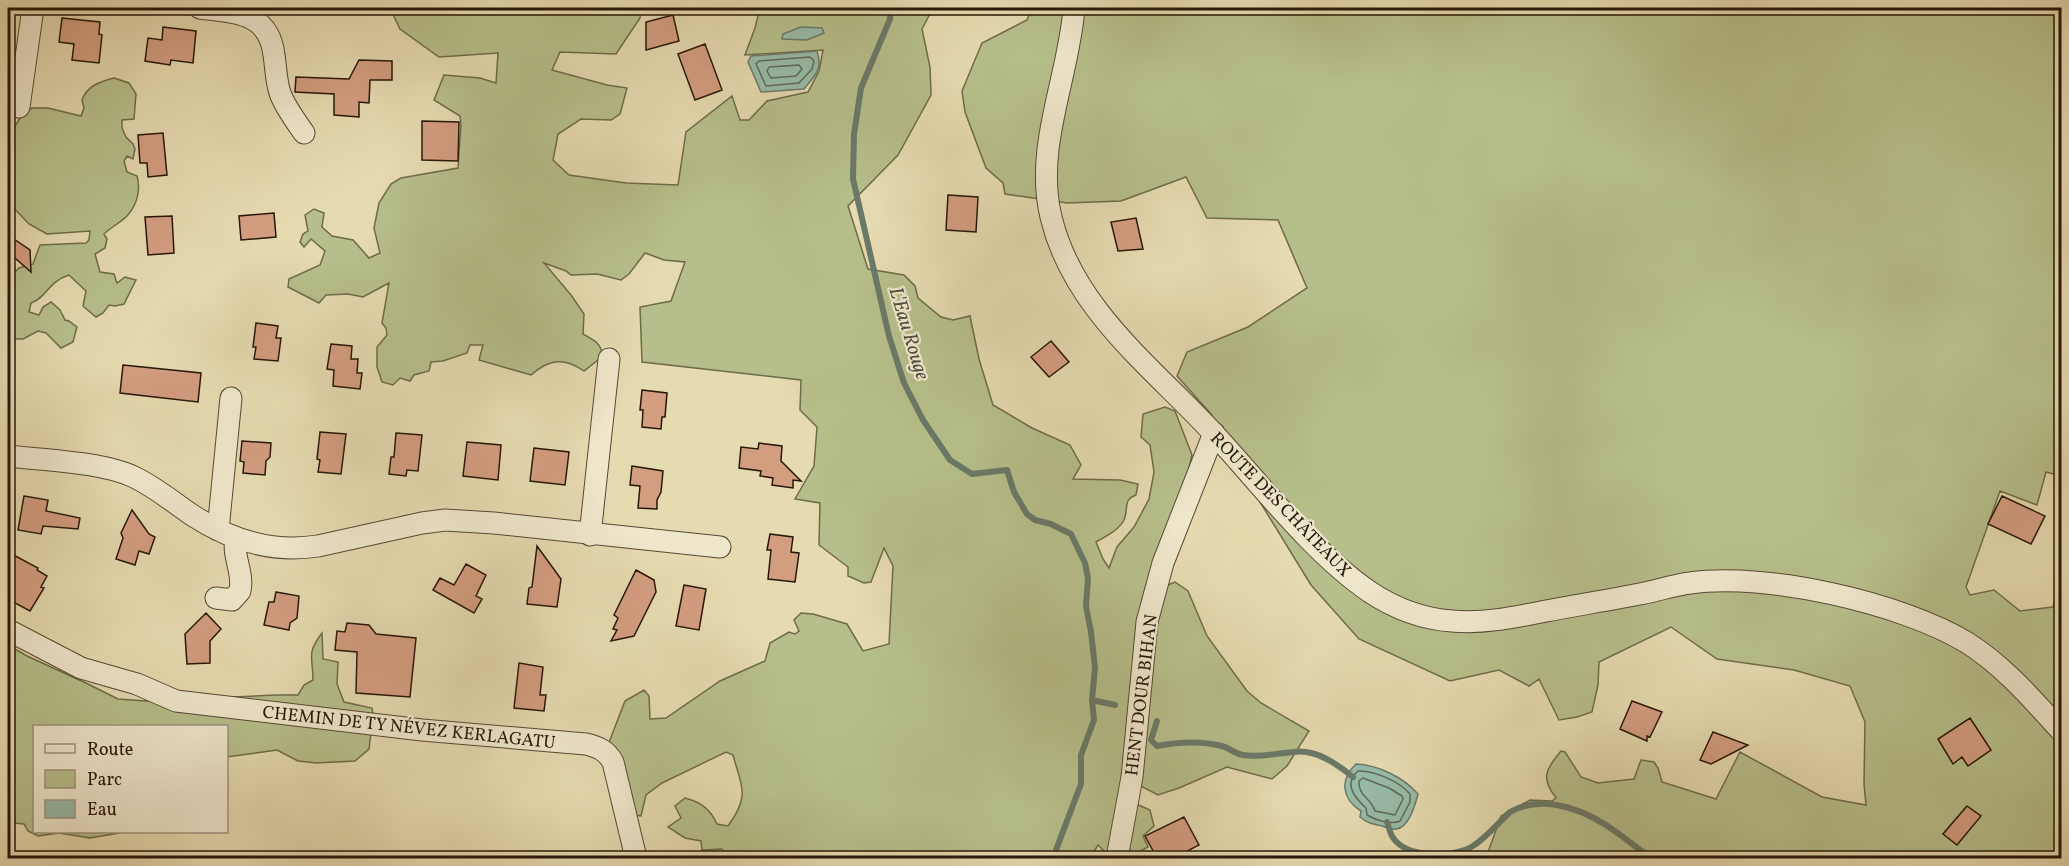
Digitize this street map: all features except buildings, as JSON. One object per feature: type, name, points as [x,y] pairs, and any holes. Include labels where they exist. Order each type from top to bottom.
[{"type":"street","points":[[20,107],[33,8]]},
{"type":"street","points":[[200,8],[247,16],[265,29],[273,42],[279,92],[304,133]]},
{"type":"street","name":"ROUTE DES CHÂTEAUX","points":[[1074,8],[1070,50],[1056,104],[1048,153],[1048,200],[1057,240],[1079,283],[1106,321],[1214,434],[1318,548],[1349,577],[1392,606],[1452,621],[1484,621],[1642,594],[1690,583],[1732,580],[1792,587],[1863,602],[1951,634],[1990,659],[2016,683],[2061,732]]},
{"type":"street","points":[[590,535],[609,358]]},
{"type":"street","points":[[216,598],[232,600],[240,591],[241,575],[227,534],[231,398]]},
{"type":"street","name":"HENT DOUR BIHAN","points":[[1117,858],[1133,767],[1147,622],[1163,563],[1214,434]]},
{"type":"street","points":[[8,456],[93,466],[122,472],[147,484],[227,534],[269,546],[302,549],[330,545],[422,523],[446,520],[505,524],[590,535],[720,547]]},
{"type":"street","name":"CHEMIN DE TY NÉVEZ KERLAGATU","points":[[8,630],[81,668],[137,684],[176,701],[422,730],[586,744],[597,747],[604,750],[613,762],[636,858]]},
{"type":"green space","points":[[390,8],[641,8],[640,18],[616,54],[560,52],[552,70],[627,88],[620,114],[611,120],[581,119],[558,134],[553,160],[569,175],[626,183],[678,185],[686,132],[732,96],[740,120],[749,120],[767,101],[808,92],[819,71],[823,50],[745,55],[760,8],[933,8],[922,29],[930,67],[931,95],[898,155],[848,206],[868,269],[904,275],[915,286],[918,298],[941,317],[953,320],[970,316],[979,359],[993,405],[1032,428],[1070,445],[1081,465],[1073,479],[1120,480],[1138,484],[1136,495],[1127,502],[1122,524],[1096,542],[1109,568],[1117,547],[1134,527],[1149,499],[1154,472],[1150,445],[1141,437],[1143,414],[1165,407],[1175,411],[1192,455],[1161,588],[1175,582],[1188,591],[1207,636],[1247,691],[1261,703],[1309,731],[1287,766],[1272,779],[1227,767],[1158,795],[1135,783],[1136,804],[1150,810],[1154,826],[1143,836],[1148,847],[1128,858],[1111,858],[1098,845],[1090,858],[727,858],[722,849],[702,850],[701,841],[685,838],[668,827],[681,818],[675,806],[685,798],[704,807],[717,824],[728,826],[739,807],[742,792],[733,755],[726,752],[662,783],[646,795],[641,816],[634,815],[608,745],[625,701],[644,690],[649,696],[650,719],[666,718],[720,681],[765,661],[770,643],[789,632],[795,634],[799,631],[794,620],[801,613],[813,614],[847,624],[863,651],[889,644],[893,566],[884,548],[871,582],[864,583],[848,576],[848,567],[819,545],[820,503],[795,499],[814,466],[817,427],[800,410],[801,380],[642,362],[640,307],[671,301],[685,262],[664,260],[645,253],[629,274],[621,280],[597,274],[571,275],[544,263],[584,314],[583,334],[601,348],[603,356],[584,371],[570,363],[557,362],[544,366],[531,375],[479,360],[483,345],[470,345],[467,353],[443,361],[431,362],[429,371],[414,375],[410,381],[400,378],[393,385],[382,382],[377,367],[377,347],[387,335],[382,323],[389,283],[363,297],[348,294],[326,295],[319,303],[288,287],[289,279],[320,265],[325,251],[311,239],[304,247],[300,242],[303,234],[308,231],[305,215],[314,209],[324,213],[322,227],[332,236],[353,240],[369,258],[380,253],[374,228],[379,203],[391,184],[401,178],[458,168],[460,116],[434,100],[444,75],[480,78],[496,83],[498,53],[439,57],[400,29]]},
{"type":"green space","points":[[1032,8],[2061,8],[2061,476],[2046,472],[2037,505],[2000,491],[1966,587],[1970,595],[1994,590],[2020,611],[2053,607],[2061,578],[2061,858],[1486,858],[1501,816],[1530,800],[1552,801],[1556,798],[1548,784],[1547,774],[1561,751],[1565,752],[1581,777],[1598,783],[1634,779],[1641,760],[1654,762],[1662,782],[1716,799],[1740,752],[1822,797],[1866,805],[1865,722],[1850,686],[1794,670],[1717,659],[1671,627],[1599,662],[1598,685],[1592,712],[1559,720],[1539,679],[1529,686],[1499,670],[1450,681],[1359,639],[1311,585],[1252,489],[1214,433],[1212,415],[1177,376],[1187,352],[1248,327],[1307,288],[1278,220],[1207,218],[1186,177],[1121,201],[1067,203],[1005,194],[1003,183],[986,168],[965,112],[962,91],[982,43],[1027,20]]},
{"type":"green space","points":[[114,78],[129,83],[136,94],[134,119],[122,120],[122,128],[135,149],[133,159],[127,156],[124,161],[127,172],[137,176],[138,192],[136,202],[130,212],[104,234],[107,239],[105,248],[95,254],[100,272],[114,274],[117,283],[125,277],[136,280],[124,304],[109,305],[103,313],[96,317],[83,306],[86,291],[69,275],[62,278],[31,303],[29,312],[39,315],[43,307],[51,302],[60,310],[65,320],[77,327],[73,342],[61,348],[46,333],[38,331],[23,339],[13,339],[9,335],[11,317],[8,317],[8,279],[19,268],[33,264],[40,245],[86,243],[89,240],[90,231],[47,234],[29,224],[8,202],[8,138],[23,113],[32,108],[48,108],[81,116],[84,108],[82,100],[87,91],[99,83]]},
{"type":"green space","points":[[322,633],[323,659],[338,662],[337,684],[344,702],[372,708],[369,749],[355,761],[316,763],[298,761],[277,750],[228,757],[228,725],[33,725],[33,833],[59,833],[38,836],[28,831],[24,824],[15,823],[12,806],[15,793],[8,786],[8,645],[118,699],[146,701],[298,695],[304,685],[313,680],[312,651]]},
{"type":"green space","points":[[59,833],[119,833],[90,838]]},
{"type":"water","points":[[801,27],[822,28],[824,33],[807,40],[782,39],[783,34]]},
{"type":"water","points":[[817,51],[818,68],[815,76],[804,89],[761,92],[748,62],[751,56]]},
{"type":"water","points":[[1356,764],[1390,773],[1405,782],[1418,794],[1411,815],[1401,828],[1390,829],[1365,821],[1360,817],[1361,811],[1350,801],[1345,789],[1347,776]]},
{"type":"waterway","name":"L'Eau Rouge","points":[[890,8],[890,19],[861,88],[854,134],[853,179],[889,336],[904,383],[923,420],[950,460],[972,474],[1007,470],[1014,492],[1027,514],[1035,520],[1051,524],[1071,534],[1085,563],[1088,578],[1086,606],[1095,668],[1092,700],[1094,720],[1081,755],[1081,784],[1053,858]]},
{"type":"waterway","points":[[1092,700],[1115,705]]},
{"type":"waterway","points":[[1157,721],[1151,740],[1157,746],[1206,743],[1250,756],[1310,753],[1333,763],[1353,777]]},
{"type":"waterway","points":[[1387,822],[1393,837],[1410,850],[1432,854],[1455,853],[1473,846],[1510,812],[1524,806],[1552,804],[1595,818],[1653,858]]}]
